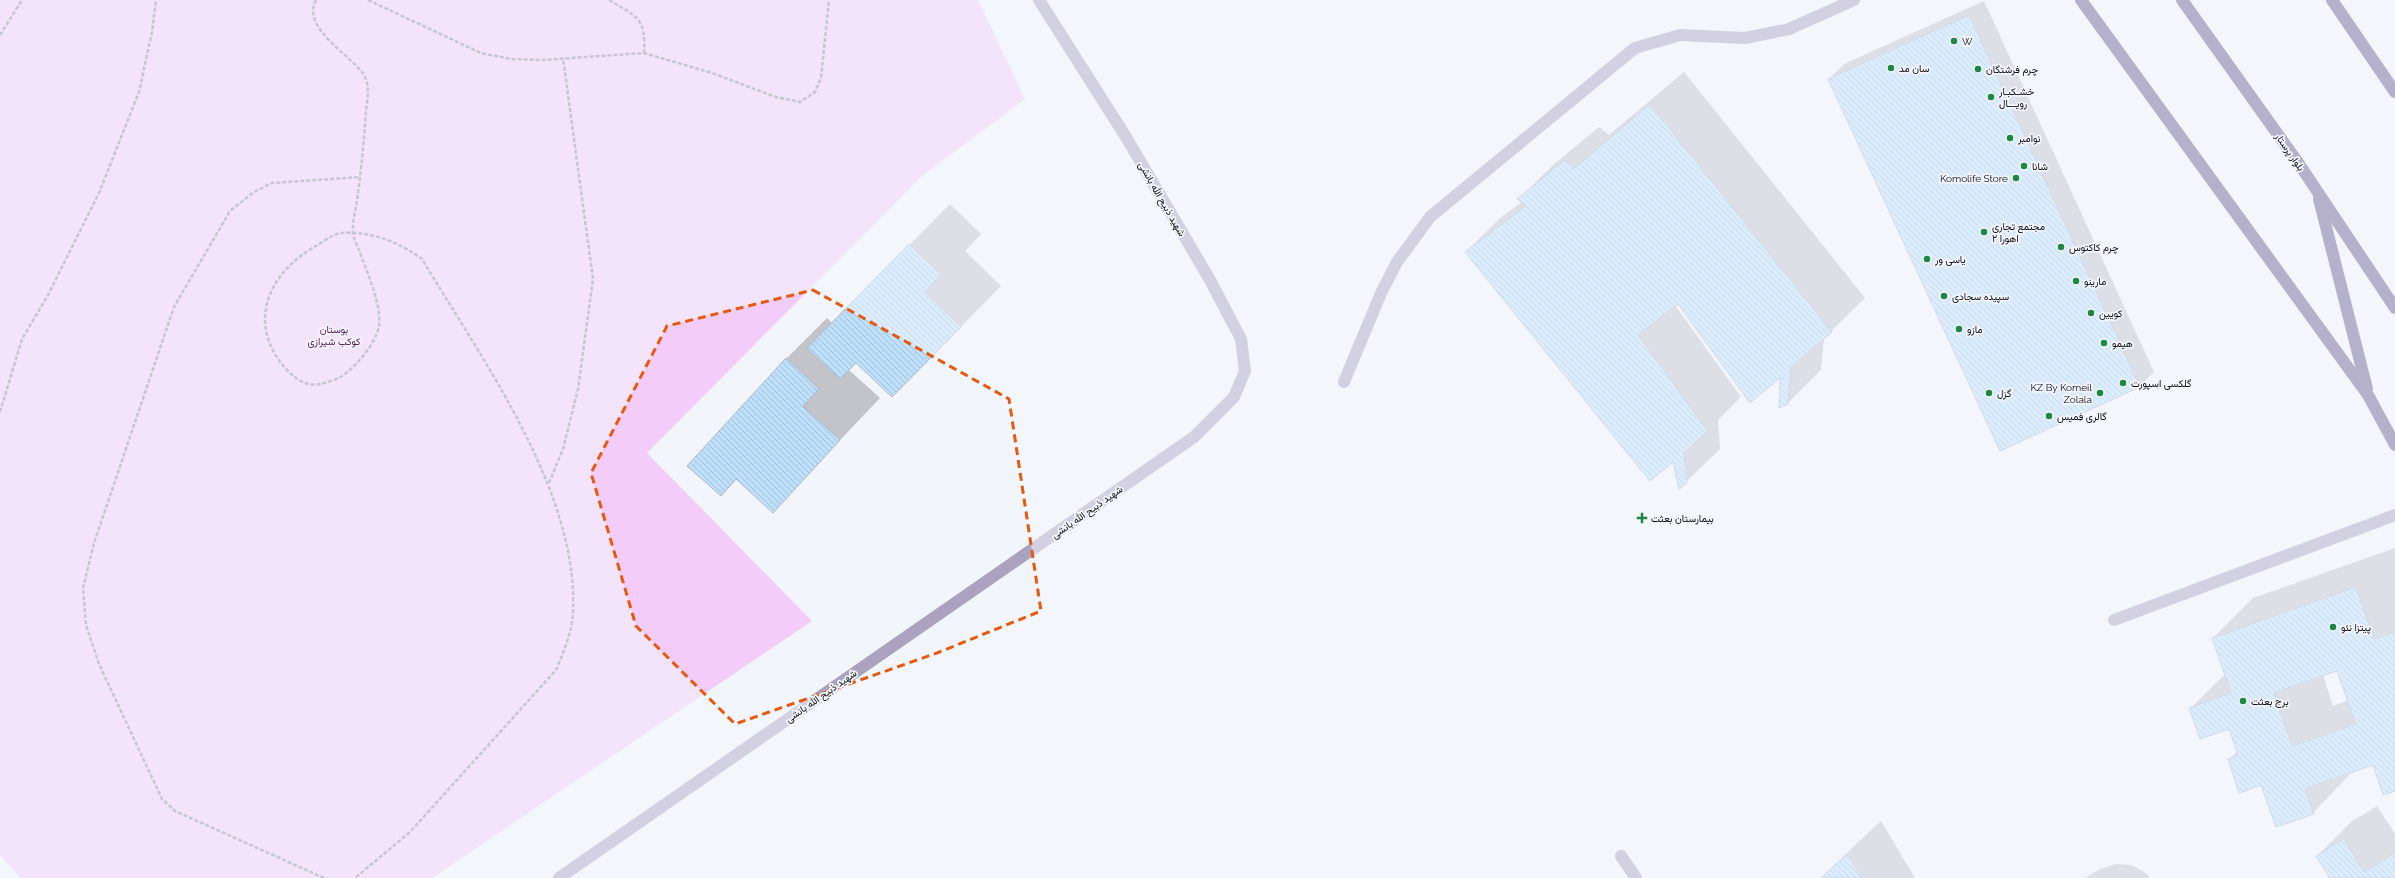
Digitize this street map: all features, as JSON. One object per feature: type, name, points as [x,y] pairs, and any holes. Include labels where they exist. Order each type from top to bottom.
[{"type":"main road","points":[[2081,0],[2368,394],[2395,445]]},
{"type":"main road","name":"بلوار پرستار","points":[[2182,0],[2317,190],[2395,308]]},
{"type":"main road","points":[[2332,0],[2395,92]]},
{"type":"main road","points":[[2317,190],[2368,394]]},
{"type":"street","name":"شهید ذبیح الله بانشی","points":[[559,878],[1194,437],[1234,397],[1246,371],[1241,339],[1210,280],[1126,137],[1038,0]]},
{"type":"street","points":[[1344,382],[1381,293],[1394,268],[1430,217],[1635,48],[1680,35],[1745,38],[1789,29],[1854,0]]},
{"type":"street","points":[[2114,620],[2395,515]]},
{"type":"street","points":[[1621,856],[1636,878]]},
{"type":"path","points":[[0,35],[22,0]]},
{"type":"path","points":[[0,412],[22,339],[48,295],[100,193],[139,92],[152,32],[156,0]]},
{"type":"path","points":[[316,0],[314,4],[315,19],[328,40],[365,77],[367,90],[360,177],[353,234],[370,280],[377,308],[379,326],[372,342],[359,361],[342,376],[319,384],[304,384],[281,364],[270,342],[263,318],[274,283],[300,255],[341,232],[353,234],[375,235],[408,249],[422,259],[507,401],[548,483],[558,510],[572,583],[573,612],[567,643],[556,670],[410,832],[355,878]]},
{"type":"path","points":[[368,0],[481,53],[511,59],[563,58],[644,53],[712,72],[776,97],[800,102],[816,92],[821,78],[829,0]]},
{"type":"path","points":[[609,0],[639,18],[645,34],[644,53]]},
{"type":"path","points":[[548,483],[563,449],[578,388],[593,279],[563,58]]},
{"type":"path","points":[[324,878],[175,811],[162,799],[99,664],[86,625],[83,588],[94,543],[174,307],[230,211],[254,192],[272,183],[360,177]]},
{"type":"highlighted area","points":[[813,290],[1009,399],[1041,611],[937,653],[735,724],[636,626],[591,473],[667,326]]},
{"type":"green space","name":"بوستان کوکب شیرازی","points":[[0,0],[978,0],[1025,99],[922,176],[647,453],[812,621],[432,878],[21,878],[0,856]]},
{"type":"building","name":"مجتمع تجاری اهورا ۲","points":[[1969,15],[2140,387],[2000,451],[1828,79]]},
{"type":"building","points":[[1650,104],[1832,332],[1791,367],[1788,404],[1779,408],[1780,378],[1750,403],[1678,304],[1638,335],[1708,431],[1684,453],[1687,483],[1679,489],[1673,462],[1650,481],[1465,252],[1526,206],[1517,199],[1565,160],[1575,168]]},
{"type":"building","points":[[909,244],[941,275],[925,292],[961,327],[892,397],[856,363],[840,379],[807,348]]},
{"type":"building","points":[[786,358],[819,389],[803,406],[840,440],[773,513],[736,479],[721,496],[687,466]]},
{"type":"building","name":"برج بعثت","points":[[2356,587],[2374,639],[2395,632],[2395,791],[2383,795],[2373,765],[2305,789],[2314,814],[2276,827],[2261,785],[2239,793],[2228,759],[2238,755],[2229,729],[2200,739],[2189,708],[2231,693],[2212,638]],"holes":[[[2337,671],[2356,724],[2292,746],[2274,693]]]},
{"type":"building","points":[[2344,839],[2364,872],[2395,853],[2395,878],[2330,878],[2316,856]]},
{"type":"building","points":[[1847,854],[1862,878],[1821,878]]},
{"type":"place","name":"W","points":[[1954,41]]},
{"type":"place","name":"سان مد","points":[[1891,68]]},
{"type":"place","name":"چرم فرشتگان","points":[[1978,69]]},
{"type":"place","name":"خشـکبـار رویـــال","points":[[1991,97]]},
{"type":"place","name":"نوامبر","points":[[2010,138]]},
{"type":"place","name":"شانا","points":[[2024,166]]},
{"type":"place","name":"Komolife Store","points":[[2016,178]]},
{"type":"place","name":"مجتمع تجاری اهورا ۲","points":[[1984,232]]},
{"type":"place","name":"چرم کاکتوس","points":[[2061,247]]},
{"type":"place","name":"یاسی ور","points":[[1927,259]]},
{"type":"place","name":"مارینو","points":[[2076,281]]},
{"type":"place","name":"سپیده سجادی","points":[[1944,296]]},
{"type":"place","name":"کویین","points":[[2091,313]]},
{"type":"place","name":"مازو","points":[[1959,329]]},
{"type":"place","name":"هیمو","points":[[2104,343]]},
{"type":"place","name":"گلکسی اسپورت","points":[[2123,383]]},
{"type":"place","name":"گزل","points":[[1989,393]]},
{"type":"place","name":"KZ By Komeil Zolala","points":[[2100,393]]},
{"type":"place","name":"گالری فِميس","points":[[2049,416]]},
{"type":"place","name":"بیمارستان بعثت","points":[[1642,518]]},
{"type":"place","name":"پیتزا نئو","points":[[2333,627]]},
{"type":"place","name":"برج بعثت","points":[[2243,701]]}]
